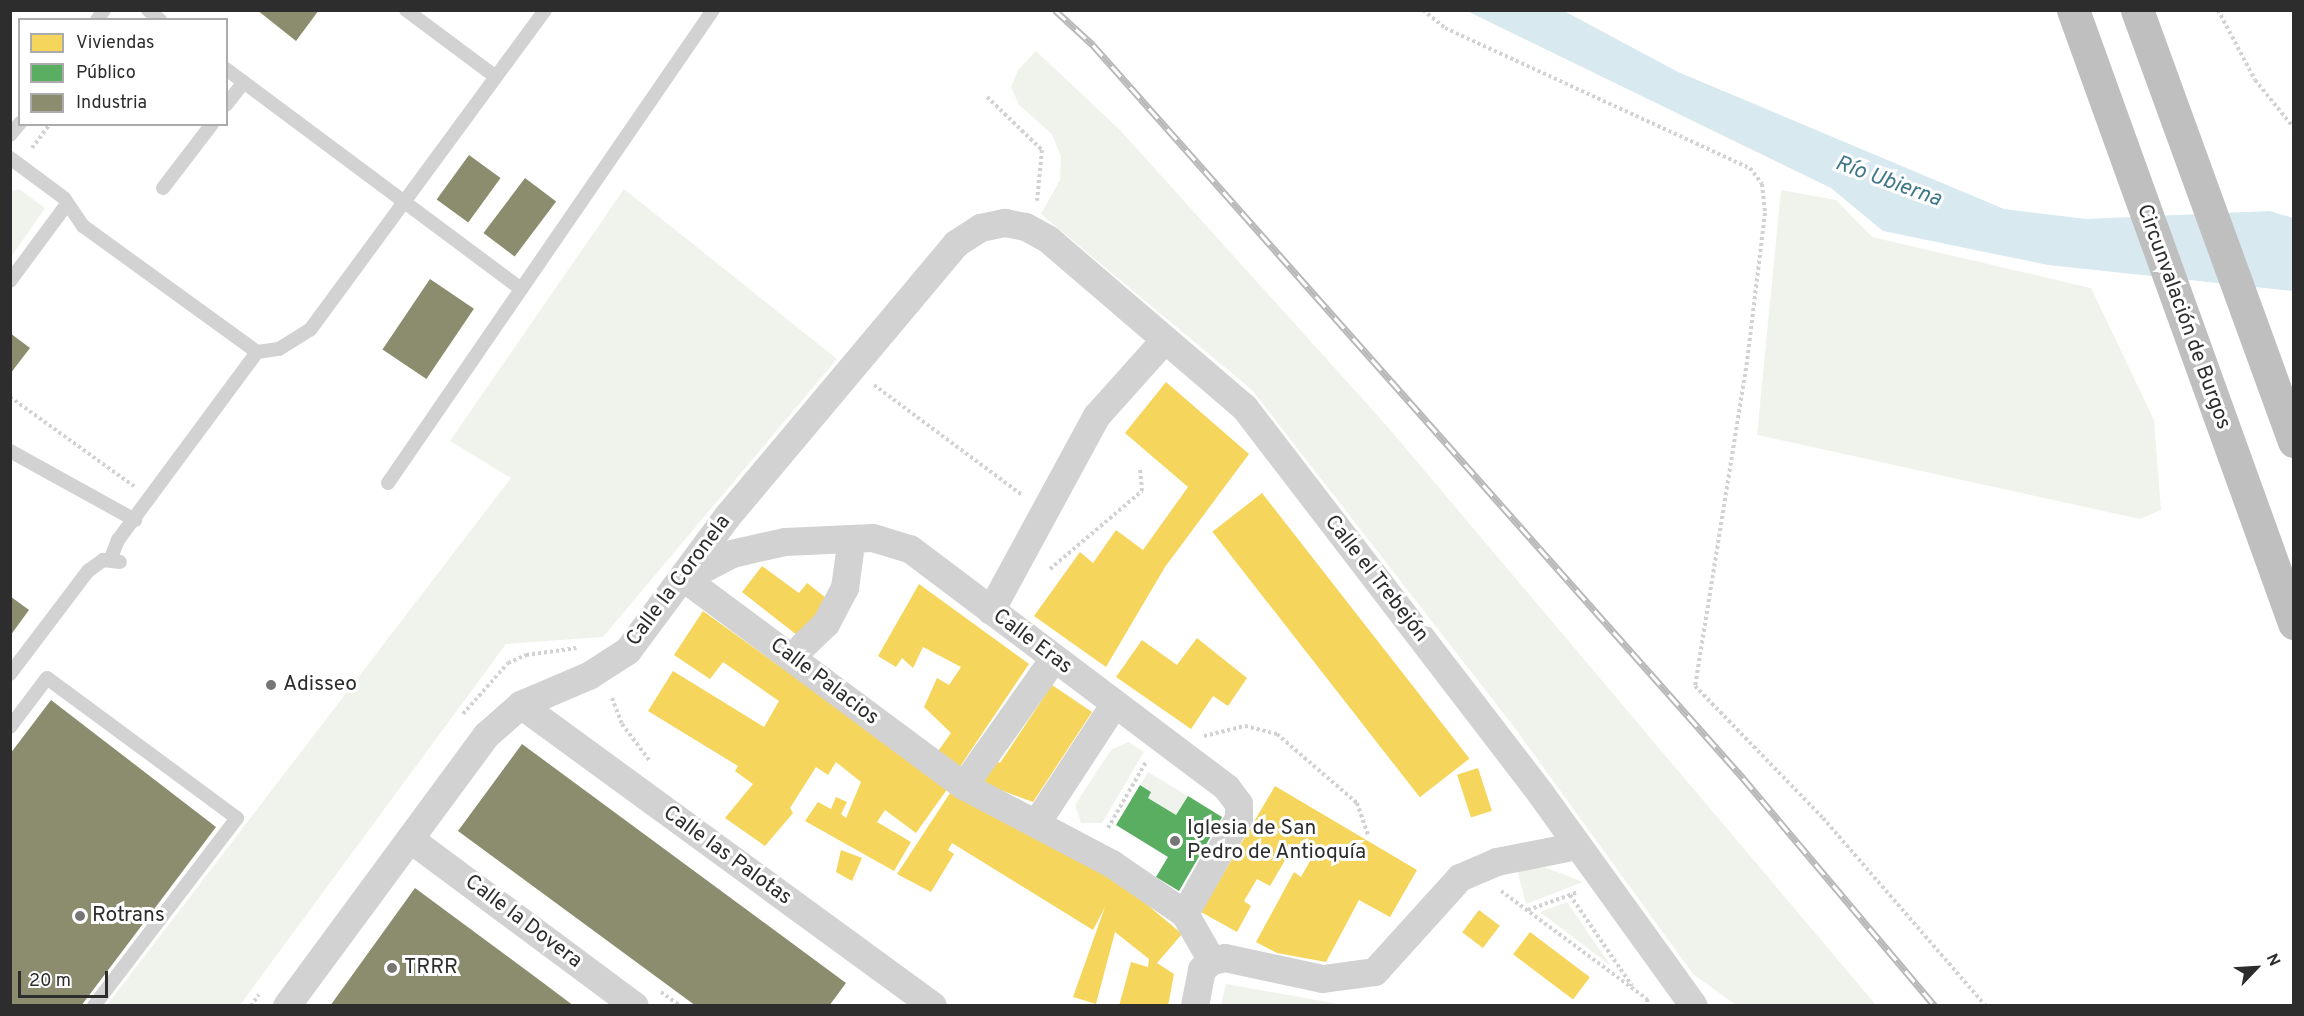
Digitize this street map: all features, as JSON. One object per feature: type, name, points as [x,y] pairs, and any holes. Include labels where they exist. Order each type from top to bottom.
[{"type":"highway","name":"Circunvalación de Burgos","points":[[2073,10],[2294,623]]},
{"type":"highway","points":[[2137,10],[2294,441]]},
{"type":"street","name":"Calle la Coronela","points":[[287,1005],[487,735],[521,705],[612,664],[685,579],[728,516],[956,244],[994,224],[1026,227]]},
{"type":"street","name":"Calle el Trebejón","points":[[1026,227],[1245,408],[1578,846],[1694,1005]]},
{"type":"street","points":[[991,612],[1097,416],[1165,340]]},
{"type":"street","name":"Calle Eras","points":[[685,579],[751,548],[873,538],[910,549],[1115,704],[1164,751],[1227,788],[1239,804],[1239,818],[1185,914]]},
{"type":"street","points":[[803,646],[826,624],[845,588],[850,554]]},
{"type":"street","name":"Calle Palacios","points":[[685,579],[964,786],[1112,864],[1185,914],[1212,961]]},
{"type":"street","points":[[964,786],[1054,659]]},
{"type":"street","points":[[1036,823],[1115,704]]},
{"type":"street","name":"Calle las Palotas","points":[[521,705],[933,1005]]},
{"type":"street","name":"Calle la Dovera","points":[[410,839],[644,995]]},
{"type":"street","points":[[1194,1005],[1202,970],[1212,961],[1225,958],[1323,980],[1359,978],[1384,963],[1460,878],[1497,862],[1578,846]]},
{"type":"lane","points":[[406,10],[496,77]]},
{"type":"lane","points":[[10,158],[67,204],[83,226],[257,352],[279,349],[310,330],[545,10]]},
{"type":"lane","points":[[388,483],[713,10]]},
{"type":"lane","points":[[228,70],[521,289]]},
{"type":"lane","points":[[228,102],[244,82]]},
{"type":"lane","points":[[163,188],[210,126]]},
{"type":"lane","points":[[10,281],[67,204]]},
{"type":"lane","points":[[10,674],[88,571],[116,560],[135,520],[257,352]]},
{"type":"lane","points":[[10,451],[135,520]]},
{"type":"lane","points":[[10,727],[47,678],[237,818],[94,1005]]},
{"type":"path","points":[[1423,10],[1444,28],[1750,168],[1762,184],[1765,213],[1747,362],[1695,686],[1815,809],[1986,1005]]},
{"type":"path","points":[[2218,10],[2255,80],[2294,128]]},
{"type":"path","points":[[987,97],[1042,150],[1040,192],[1026,227]]},
{"type":"path","points":[[862,390],[877,372]]},
{"type":"path","points":[[870,381],[1026,498]]},
{"type":"path","points":[[10,397],[152,499]]},
{"type":"path","points":[[1041,579],[1062,555],[1142,491],[1140,467]]},
{"type":"path","points":[[490,678],[526,655],[587,647]]},
{"type":"path","points":[[604,703],[621,692]]},
{"type":"path","points":[[1105,832],[1164,751],[1210,732],[1245,726],[1277,734],[1358,803],[1368,835]]},
{"type":"path","points":[[1496,883],[1527,910],[1635,989]]},
{"type":"path","points":[[1527,910],[1590,888]]},
{"type":"path","points":[[1570,895],[1648,1005]]},
{"type":"path","points":[[644,995],[680,1005]]},
{"type":"shaded area","points":[[1036,51],[1120,130],[1386,425],[1876,1005],[1736,1005],[1693,974],[1514,727],[1252,390],[1041,214],[1060,180],[1061,157],[1052,134],[1019,105],[1011,87],[1018,70]]},
{"type":"shaded area","points":[[19,189],[45,208],[11,257],[11,191]]},
{"type":"shaded area","points":[[624,189],[837,359],[603,637],[506,644],[240,1005],[107,1005],[511,478],[450,441]]},
{"type":"shaded area","points":[[1781,190],[1836,200],[1872,237],[2091,288],[2154,420],[2161,510],[2140,519],[1757,435]]},
{"type":"shaded area","points":[[1128,742],[1144,752],[1102,823],[1081,823],[1075,805],[1111,750]]},
{"type":"shaded area","points":[[1148,772],[1188,796],[1176,815],[1148,798],[1151,792],[1140,785]]},
{"type":"shaded area","points":[[1531,866],[1547,868],[1583,882],[1526,904],[1517,869]]},
{"type":"shaded area","points":[[1567,902],[1611,966],[1540,912]]},
{"type":"shaded area","points":[[1226,984],[1344,1005],[1221,1005]]},
{"type":"water","name":"Río Ubierna","points":[[1467,11],[1564,11],[1678,72],[2004,209],[2086,219],[2270,211],[2293,218],[2293,291],[2048,265],[1883,231],[1831,188]]},
{"type":"building: Viviendas","points":[[1166,382],[1249,454],[1165,567],[1106,667],[1034,616],[1080,552],[1093,563],[1116,530],[1143,550],[1188,487],[1125,433]]},
{"type":"building: Viviendas","points":[[1262,493],[1469,759],[1420,797],[1212,532]]},
{"type":"building: Viviendas","points":[[762,566],[799,593],[807,583],[830,601],[802,639],[742,592]]},
{"type":"building: Viviendas","points":[[919,584],[1029,664],[957,771],[936,754],[951,733],[924,707],[937,678],[949,685],[961,667],[923,647],[913,668],[902,658],[896,667],[878,656]]},
{"type":"building: Viviendas","points":[[703,611],[948,788],[916,833],[885,810],[877,822],[911,842],[894,871],[805,821],[818,802],[831,809],[836,797],[847,802],[841,814],[846,818],[861,782],[836,762],[828,775],[816,767],[790,808],[793,813],[765,846],[725,818],[753,784],[735,771],[738,766],[648,711],[673,671],[764,727],[779,701],[723,662],[710,679],[674,655]]},
{"type":"building: Viviendas","points":[[1197,638],[1247,678],[1228,706],[1213,696],[1191,729],[1116,677],[1142,640],[1177,665]]},
{"type":"building: Viviendas","points":[[1052,685],[1092,712],[1033,802],[976,781],[992,758],[1000,763]]},
{"type":"building: Viviendas","points":[[1478,768],[1492,811],[1471,818],[1457,775]]},
{"type":"building: Viviendas","points":[[1275,786],[1417,870],[1390,917],[1359,900],[1326,962],[1277,953],[1256,942],[1294,872],[1301,877],[1310,861],[1291,850],[1270,886],[1257,879],[1244,901],[1251,906],[1237,932],[1201,912]]},
{"type":"building: Viviendas","points":[[952,790],[1119,881],[1182,934],[1157,963],[1174,974],[1168,1006],[1119,1006],[1131,962],[1148,967],[1149,959],[1115,932],[1096,1004],[1073,997],[1105,907],[1093,930],[952,843],[948,850],[954,854],[931,892],[897,874]]},
{"type":"building: Viviendas","points":[[841,850],[862,858],[852,881],[836,872]]},
{"type":"building: Viviendas","points":[[1479,910],[1500,926],[1483,948],[1462,932]]},
{"type":"building: Viviendas","points":[[1530,932],[1590,977],[1573,999],[1513,954]]},
{"type":"building: Público","name":"Iglesia de San Pedro de Antioquía","points":[[1140,785],[1151,792],[1148,798],[1176,815],[1188,796],[1222,817],[1179,891],[1156,877],[1168,857],[1116,825]]},
{"type":"building: Industria","points":[[257,10],[319,10],[296,41]]},
{"type":"building: Industria","points":[[469,155],[501,178],[468,222],[437,199]]},
{"type":"building: Industria","points":[[525,178],[556,201],[515,257],[483,233]]},
{"type":"building: Industria","points":[[430,279],[474,309],[426,379],[382,349]]},
{"type":"building: Industria","points":[[10,333],[30,348],[10,374]]},
{"type":"building: Industria","points":[[10,596],[29,610],[10,636]]},
{"type":"building: Industria","name":"Rotrans","points":[[51,700],[216,827],[81,1006],[10,1006],[10,754]]},
{"type":"building: Industria","points":[[522,744],[846,983],[829,1006],[696,1006],[458,831]]},
{"type":"building: Industria","points":[[415,888],[534,976],[574,1006],[330,1006]]},
{"type":"railway","points":[[1055,10],[1093,45],[1743,778],[1935,1006]]},
{"type":"place","name":"Adisseo","points":[[271,685]]},
{"type":"place","name":"Iglesia de San Pedro de Antioquía","points":[[1175,841]]},
{"type":"place","name":"Rotrans","points":[[80,916]]},
{"type":"place","name":"TRRR","points":[[392,968]]}]
